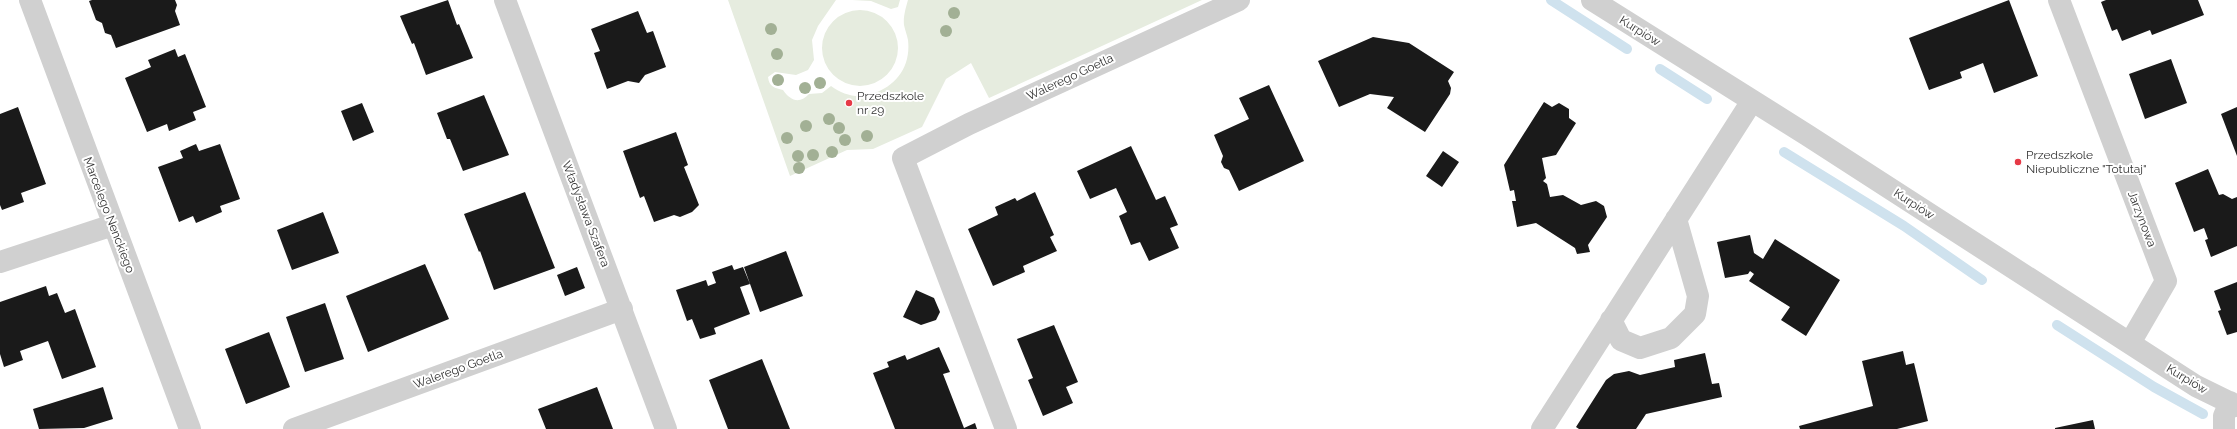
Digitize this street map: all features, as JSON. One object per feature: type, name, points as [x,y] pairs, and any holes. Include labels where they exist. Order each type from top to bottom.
[{"type":"street","name":"Marcelego Nenckiego","points":[[30,0],[190,429]]},
{"type":"street","name":"Władysława Szafera","points":[[505,0],[666,429]]},
{"type":"street","name":"Walerego Goetla","points":[[1006,429],[903,158],[969,124],[1238,0]]},
{"type":"street","name":"Kurpiów","points":[[1592,0],[2196,386],[2233,404]]},
{"type":"street","name":"Jarzynowa","points":[[2059,0],[2166,281],[2130,343]]},
{"type":"street","points":[[1542,429],[1752,101]]},
{"type":"street","points":[[1611,320],[1621,340],[1640,348],[1671,338],[1695,314],[1698,296],[1676,219]]},
{"type":"street","points":[[0,262],[113,225]]},
{"type":"street","name":"Walerego Goetla","points":[[294,429],[622,309]]},
{"type":"street","points":[[2224,429],[2224,416],[2233,404]]},
{"type":"shaded area","name":"Przedszkole nr 29","points":[[728,0],[836,0],[818,26],[812,40],[814,60],[808,70],[796,75],[775,72],[768,77],[771,85],[777,89],[783,90],[792,99],[798,100],[809,94],[822,93],[831,86],[846,94],[861,96],[872,94],[889,86],[900,74],[905,66],[907,58],[908,40],[904,22],[908,0],[1202,0],[989,98],[971,63],[946,79],[922,127],[873,149],[847,150],[790,176]]},
{"type":"shaded area","points":[[852,0],[900,0],[898,7],[891,9],[871,1]]},
{"type":"shaded area","points":[[860,10],[874,13],[887,21],[895,34],[898,48],[895,62],[887,75],[874,83],[860,86],[846,83],[833,75],[825,62],[822,48],[825,34],[833,21],[846,13]]},
{"type":"building","points":[[175,0],[177,5],[175,11],[180,25],[116,48],[111,35],[105,33],[102,23],[96,20],[89,1]]},
{"type":"building","points":[[448,0],[457,25],[459,24],[473,58],[426,75],[414,43],[412,44],[400,16]]},
{"type":"building","points":[[2009,0],[2038,76],[1994,93],[1983,63],[1960,72],[1962,78],[1929,90],[1909,38]]},
{"type":"building","points":[[2106,0],[2198,0],[2204,15],[2152,35],[2150,30],[2122,41],[2117,29],[2112,31],[2101,2]]},
{"type":"building","points":[[638,11],[647,33],[653,31],[666,67],[645,75],[639,83],[628,81],[607,89],[594,53],[600,51],[591,29]]},
{"type":"building","points":[[1373,37],[1409,43],[1454,72],[1448,81],[1451,88],[1450,94],[1425,132],[1387,108],[1394,97],[1370,94],[1339,107],[1318,61]]},
{"type":"building","points":[[175,49],[178,57],[185,54],[206,107],[193,112],[196,120],[169,131],[167,124],[147,132],[125,78],[151,67],[148,60]]},
{"type":"building","points":[[2171,59],[2187,103],[2145,119],[2129,74]]},
{"type":"building","points":[[1269,85],[1304,161],[1239,191],[1229,170],[1224,168],[1221,162],[1223,156],[1214,135],[1249,119],[1239,98]]},
{"type":"building","points":[[484,95],[509,155],[463,171],[450,139],[447,139],[437,113]]},
{"type":"building","points":[[1544,102],[1552,107],[1559,103],[1569,109],[1569,118],[1576,123],[1556,155],[1542,158],[1546,178],[1543,181],[1547,184],[1550,197],[1563,195],[1581,205],[1596,201],[1604,206],[1607,217],[1588,245],[1590,252],[1577,254],[1575,248],[1536,223],[1517,227],[1512,201],[1516,201],[1514,190],[1510,191],[1504,165]]},
{"type":"building","points":[[362,103],[374,132],[353,141],[341,111]]},
{"type":"building","points":[[18,107],[46,184],[21,193],[24,202],[2,210],[0,205],[0,114]]},
{"type":"building","points":[[2237,107],[2237,156],[2221,114]]},
{"type":"building","points":[[676,132],[688,165],[684,167],[699,205],[692,212],[680,217],[674,215],[654,222],[644,196],[640,198],[623,151]]},
{"type":"building","points":[[196,144],[199,151],[220,144],[240,199],[220,206],[222,212],[196,223],[193,216],[179,222],[158,167],[183,158],[180,151]]},
{"type":"building","points":[[1131,146],[1156,200],[1165,196],[1178,225],[1170,228],[1179,248],[1149,261],[1140,242],[1131,245],[1119,216],[1127,212],[1116,188],[1090,199],[1077,171]]},
{"type":"building","points":[[1443,151],[1459,162],[1442,187],[1426,176]]},
{"type":"building","points":[[2208,169],[2219,195],[2223,194],[2232,199],[2237,197],[2237,246],[2211,257],[2205,240],[2208,239],[2204,228],[2194,232],[2175,183]]},
{"type":"building","points":[[525,192],[555,268],[494,290],[480,251],[479,252],[464,214]]},
{"type":"building","points":[[1035,192],[1054,235],[1050,237],[1057,251],[1023,266],[1025,272],[993,286],[968,229],[998,215],[995,207],[1015,198],[1017,201]]},
{"type":"building","points":[[323,212],[339,253],[292,270],[277,230]]},
{"type":"building","points":[[1750,235],[1754,253],[1763,259],[1775,239],[1840,280],[1806,336],[1781,320],[1790,307],[1749,281],[1754,274],[1750,271],[1748,274],[1725,278],[1717,242]]},
{"type":"building","points":[[786,251],[803,296],[760,312],[744,267]]},
{"type":"building","points":[[425,264],[449,319],[368,352],[346,296]]},
{"type":"building","points":[[732,265],[734,270],[743,267],[750,284],[740,287],[750,314],[714,328],[716,334],[700,339],[692,319],[687,321],[676,290],[706,280],[708,286],[716,283],[712,272]]},
{"type":"building","points":[[577,267],[585,288],[565,296],[557,275]]},
{"type":"building","points":[[2237,282],[2237,332],[2227,335],[2218,311],[2221,310],[2214,291]]},
{"type":"building","points":[[46,286],[49,296],[57,293],[65,313],[75,309],[96,367],[62,379],[48,341],[20,351],[23,360],[4,367],[0,354],[0,302]]},
{"type":"building","points":[[916,290],[934,298],[940,312],[936,320],[921,325],[903,317]]},
{"type":"building","points":[[325,303],[344,359],[305,372],[286,317]]},
{"type":"building","points":[[1054,325],[1078,382],[1066,387],[1073,403],[1043,416],[1028,380],[1033,378],[1017,339]]},
{"type":"building","points":[[269,332],[290,387],[246,404],[225,349]]},
{"type":"building","points":[[939,347],[950,372],[943,374],[964,428],[975,423],[977,429],[895,429],[873,373],[889,367],[887,362],[905,355],[907,360]]},
{"type":"building","points":[[1903,351],[1906,365],[1914,363],[1928,421],[1897,429],[1800,429],[1799,426],[1873,406],[1862,361]]},
{"type":"building","points":[[1705,353],[1712,384],[1719,383],[1722,397],[1646,414],[1636,429],[1579,429],[1576,427],[1606,380],[1614,374],[1629,371],[1640,375],[1675,367],[1674,360]]},
{"type":"building","points":[[762,359],[790,429],[728,429],[709,380]]},
{"type":"building","points":[[103,387],[113,419],[84,428],[39,429],[33,409]]},
{"type":"building","points":[[597,387],[613,429],[546,429],[538,409]]},
{"type":"building","points":[[2093,420],[2095,429],[2055,429],[2055,428]]},
{"type":"waterway","points":[[1551,0],[1627,49]]},
{"type":"waterway","points":[[1660,69],[1707,99]]},
{"type":"waterway","points":[[1784,152],[1904,226],[1982,280]]},
{"type":"waterway","points":[[2057,325],[2154,387],[2203,414]]},
{"type":"place","name":"Przedszkole nr 29","points":[[849,103]]},
{"type":"place","name":"Przedszkole Niepubliczne \"Totutaj\"","points":[[2018,162]]}]
